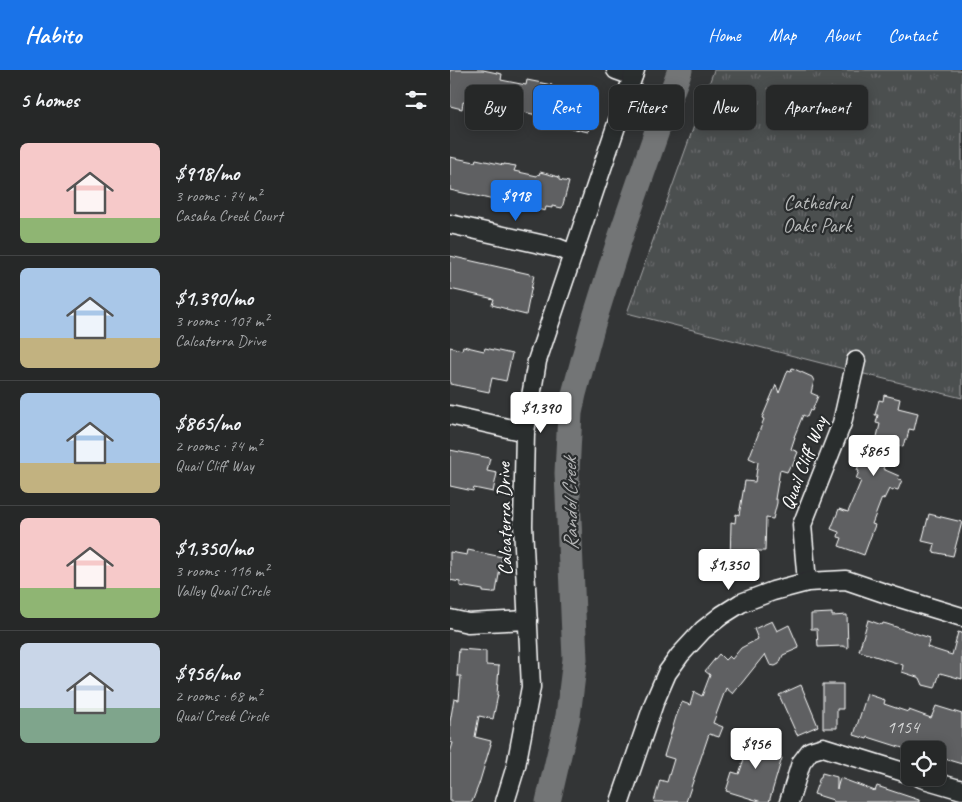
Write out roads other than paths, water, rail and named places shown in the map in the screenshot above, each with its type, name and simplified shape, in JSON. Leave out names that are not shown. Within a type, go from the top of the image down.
[{"type":"street","points":[[616,70],[634,73]]},
{"type":"street","name":"Calcaterra Drive","points":[[504,802],[516,766],[531,688],[523,526],[525,432],[537,361],[634,73]]},
{"type":"street","points":[[450,224],[558,248],[573,254]]},
{"type":"street","name":"Quail Cliff Way","points":[[807,582],[802,525],[842,423],[856,361]]},
{"type":"street","points":[[450,415],[525,432]]},
{"type":"street","points":[[620,802],[654,704],[667,673],[680,655],[703,630],[741,603],[773,591],[807,582],[846,580],[962,617]]},
{"type":"street","points":[[450,619],[468,623],[528,620]]},
{"type":"street","points":[[789,802],[801,763],[810,751],[824,747],[901,771]]},
{"type":"street","points":[[946,786],[962,790]]},
{"type":"waterway","name":"Randol Creek","points":[[548,802],[568,716],[575,659],[567,473],[570,413],[593,324],[619,241],[680,70]]},
{"type":"park label","name":"Cathedral Oaks Park","points":[[817,214]]}]
